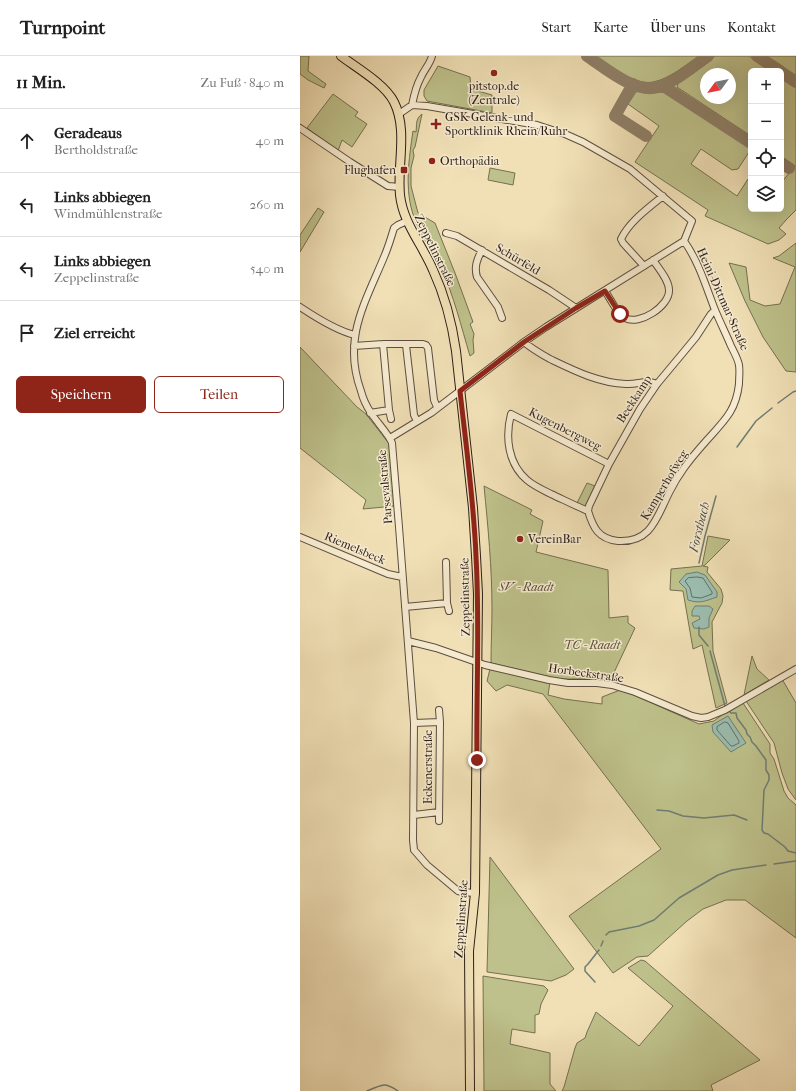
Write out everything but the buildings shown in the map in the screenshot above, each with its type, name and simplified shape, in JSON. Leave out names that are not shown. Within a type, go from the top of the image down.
[{"type":"main road","name":"Zeppelinstraße","points":[[341,56],[381,86],[394,101],[401,128],[401,202],[412,233],[433,269],[445,300],[453,332],[473,508],[478,594],[475,893],[469,951],[470,1091]]},
{"type":"street","points":[[412,105],[414,92],[420,77],[432,56]]},
{"type":"street","points":[[390,438],[431,413],[524,342],[684,241],[692,221],[630,169],[583,142],[537,124],[427,106],[412,105],[398,114]]},
{"type":"street","points":[[300,128],[388,186],[400,187]]},
{"type":"street","points":[[644,266],[621,239],[642,213],[662,196]]},
{"type":"street","name":"Parsevalstraße","points":[[407,221],[394,228],[359,316],[354,346],[356,376],[360,390],[370,413],[390,438],[392,443],[414,723],[414,850],[427,865],[458,891],[475,893]]},
{"type":"street","name":"Schürfeld","points":[[446,233],[457,236],[482,250],[576,308]]},
{"type":"street","name":"Heini-Dittmar-Straße","points":[[684,241],[705,282],[715,310],[740,366]]},
{"type":"street","points":[[482,250],[478,258],[475,272],[498,308],[502,318]]},
{"type":"street","points":[[605,291],[624,318],[638,320],[644,318],[664,304],[668,299],[670,292],[668,284],[653,260]]},
{"type":"street","points":[[300,307],[347,333],[355,334]]},
{"type":"street","name":"Beekkamp","points":[[588,511],[609,464],[640,408],[715,310]]},
{"type":"street","points":[[524,342],[529,347],[566,367],[597,380],[628,384],[650,381],[657,384]]},
{"type":"street","points":[[354,346],[383,344],[426,345],[428,348],[434,400],[437,407]]},
{"type":"street","points":[[383,344],[391,419]]},
{"type":"street","points":[[406,345],[414,415],[417,421]]},
{"type":"street","name":"Kamperhofweg","points":[[588,511],[593,527],[598,533],[606,538],[625,541],[633,540],[650,530],[682,471],[701,446],[727,418],[734,406],[738,395],[740,366]]},
{"type":"street","points":[[370,413],[389,410]]},
{"type":"street","name":"Kugenbergweg","points":[[588,511],[529,482],[520,473],[513,461],[508,444],[511,414],[609,464]]},
{"type":"street","name":"Riemelsbeck","points":[[300,537],[388,574],[402,577]]},
{"type":"street","points":[[446,562],[447,603],[449,611]]},
{"type":"street","points":[[405,607],[447,603]]},
{"type":"street","name":"Horbeckstraße","points":[[408,641],[436,648],[478,663],[556,681],[612,685],[635,692],[692,716],[701,718],[708,717],[725,710],[796,669]]},
{"type":"street","name":"Eckenerstraße","points":[[439,710],[439,821]]},
{"type":"street","name":"Eckenerstraße","points":[[414,723],[440,722]]},
{"type":"street","name":"Eckenerstraße","points":[[414,815],[439,812]]},
{"type":"green space","points":[[300,56],[309,56],[308,71],[326,84],[324,88],[300,74]]},
{"type":"green space","points":[[595,56],[699,56],[665,78],[653,82],[646,82],[638,81],[622,74]]},
{"type":"green space","points":[[715,56],[749,56],[767,68],[748,68],[748,134],[703,104],[736,104],[736,68],[700,68],[700,102],[677,87],[678,83]]},
{"type":"green space","points":[[766,56],[796,56],[796,76]]},
{"type":"green space","points":[[438,66],[470,77],[471,89],[492,95],[492,113],[427,101],[424,96],[424,90]]},
{"type":"green space","points":[[784,80],[796,87],[796,210],[779,228],[786,234],[779,240],[768,244],[705,216],[708,210],[635,162],[659,126],[628,104],[636,92],[640,90],[665,92],[748,147],[748,154],[738,169],[732,170],[701,149],[691,164],[737,196],[748,179],[748,212],[784,212],[784,179],[795,166],[784,158]]},
{"type":"green space","points":[[333,94],[358,112],[355,116],[367,124],[352,147],[342,140],[338,151],[307,128]]},
{"type":"green space","points":[[422,114],[415,147],[413,150],[414,156],[411,168],[411,186],[418,213],[435,223],[473,322],[470,324],[474,334],[474,353],[470,356],[450,289],[438,262],[420,230],[411,207],[408,185],[410,152],[413,131],[416,132],[417,120]]},
{"type":"green space","points":[[490,168],[515,173],[513,185],[488,180]]},
{"type":"green space","points":[[318,208],[324,212],[300,252],[300,235]]},
{"type":"green space","points":[[796,243],[796,372],[786,371],[763,337],[745,301],[729,263],[746,267],[750,300],[765,306],[780,304],[795,267],[773,258],[779,256]]},
{"type":"green space","points":[[300,347],[357,407],[366,414],[389,444],[395,506],[363,509],[366,500],[300,448]]},
{"type":"green space","points":[[587,483],[595,486],[585,507],[577,503]]},
{"type":"green space","points":[[484,486],[532,510],[530,514],[543,521],[536,552],[608,570],[609,618],[628,616],[628,623],[635,628],[610,681],[590,679],[559,679],[491,663],[491,578]]},
{"type":"green space","points":[[708,536],[730,540],[703,566],[708,567],[707,572],[721,589],[723,596],[722,603],[712,622],[713,651],[727,703],[716,708],[702,645],[693,649],[683,591],[670,590],[671,569],[702,566]]},
{"type":"green space","points":[[752,656],[757,669],[769,680],[744,695]]},
{"type":"green space","points":[[490,669],[550,682],[548,695],[564,699],[602,704],[602,697],[620,690],[699,724],[714,721],[727,711],[743,703],[770,744],[770,753],[774,759],[784,791],[788,798],[796,805],[796,938],[745,900],[726,900],[703,909],[687,921],[648,956],[637,957],[613,973],[569,916],[661,849],[543,694],[507,685],[496,691],[487,681]]},
{"type":"green space","points":[[782,679],[796,703],[796,800],[788,789],[774,743],[746,701]]},
{"type":"green space","points":[[490,857],[574,969],[566,975],[551,981],[487,972]]},
{"type":"green space","points":[[641,960],[645,961],[760,1060],[711,1085],[713,1091],[562,1091],[577,1043],[585,1038],[596,1012],[639,1046],[673,1006],[628,968]]},
{"type":"green space","points":[[483,976],[544,986],[548,990],[541,1004],[539,1014],[535,1015],[535,1033],[512,1029],[510,1044],[550,1053],[550,1084],[556,1091],[484,1091]]},
{"type":"water","points":[[697,572],[705,575],[717,592],[717,597],[699,602],[688,600],[686,589],[679,582],[686,574]]},
{"type":"water","points":[[695,606],[709,606],[713,609],[709,618],[709,627],[704,629],[694,628],[692,623],[700,619],[699,616],[692,616],[692,611]]},
{"type":"water","points":[[728,716],[746,743],[731,752],[713,732],[712,725]]},
{"type":"waterway","name":"Forstbach","points":[[778,403],[796,391]]},
{"type":"waterway","name":"Forstbach","points":[[737,447],[756,421],[772,408]]},
{"type":"waterway","name":"Forstbach","points":[[699,563],[716,496]]},
{"type":"waterway","name":"Forstbach","points":[[699,627],[699,635],[708,646]]},
{"type":"waterway","name":"Forstbach","points":[[710,651],[725,706]]},
{"type":"waterway","name":"Forstbach","points":[[729,711],[731,713],[736,713],[737,718],[746,730],[752,742],[766,760],[766,770],[769,775],[769,780],[764,790],[762,830],[764,833],[768,834],[785,847],[788,851],[796,853]]},
{"type":"waterway","points":[[657,810],[669,811],[683,816],[704,818],[734,815],[747,820]]},
{"type":"waterway","points":[[774,864],[796,861]]},
{"type":"waterway","points":[[606,935],[609,932],[639,926],[654,920],[679,898],[718,875],[732,870],[766,865]]},
{"type":"waterway","points":[[601,946],[603,941]]},
{"type":"waterway","points":[[595,982],[585,971],[585,967],[599,950]]},
{"type":"waterway","points":[[367,1091],[383,1085],[389,1086],[398,1091]]},
{"type":"taxiway","points":[[587,56],[621,79],[640,87],[649,88],[658,87],[672,81],[708,56]]},
{"type":"taxiway","points":[[757,56],[775,68]]},
{"type":"taxiway","points":[[784,74],[796,82]]},
{"type":"taxiway","points":[[633,84],[615,116],[646,136]]},
{"type":"taxiway","points":[[659,87],[665,87],[748,141]]},
{"type":"taxiway","points":[[784,165],[789,168]]},
{"type":"place","name":"pitstop.de (Zentrale)","points":[[494,73]]},
{"type":"place","name":"GSK Gelenk- und Sportklinik Rhein/Ruhr","points":[[436,124]]},
{"type":"place","name":"Orthopädia","points":[[432,161]]},
{"type":"place","name":"Flughafen","points":[[404,170]]},
{"type":"place","name":"VereinBar","points":[[520,539]]},
{"type":"route","points":[[477,760],[478,594],[473,508],[460,391],[524,342],[605,291],[620,314]]},
{"type":"park label","name":"SV - Raadt","points":[[526,587]]},
{"type":"park label","name":"TC - Raadt","points":[[592,645]]}]
